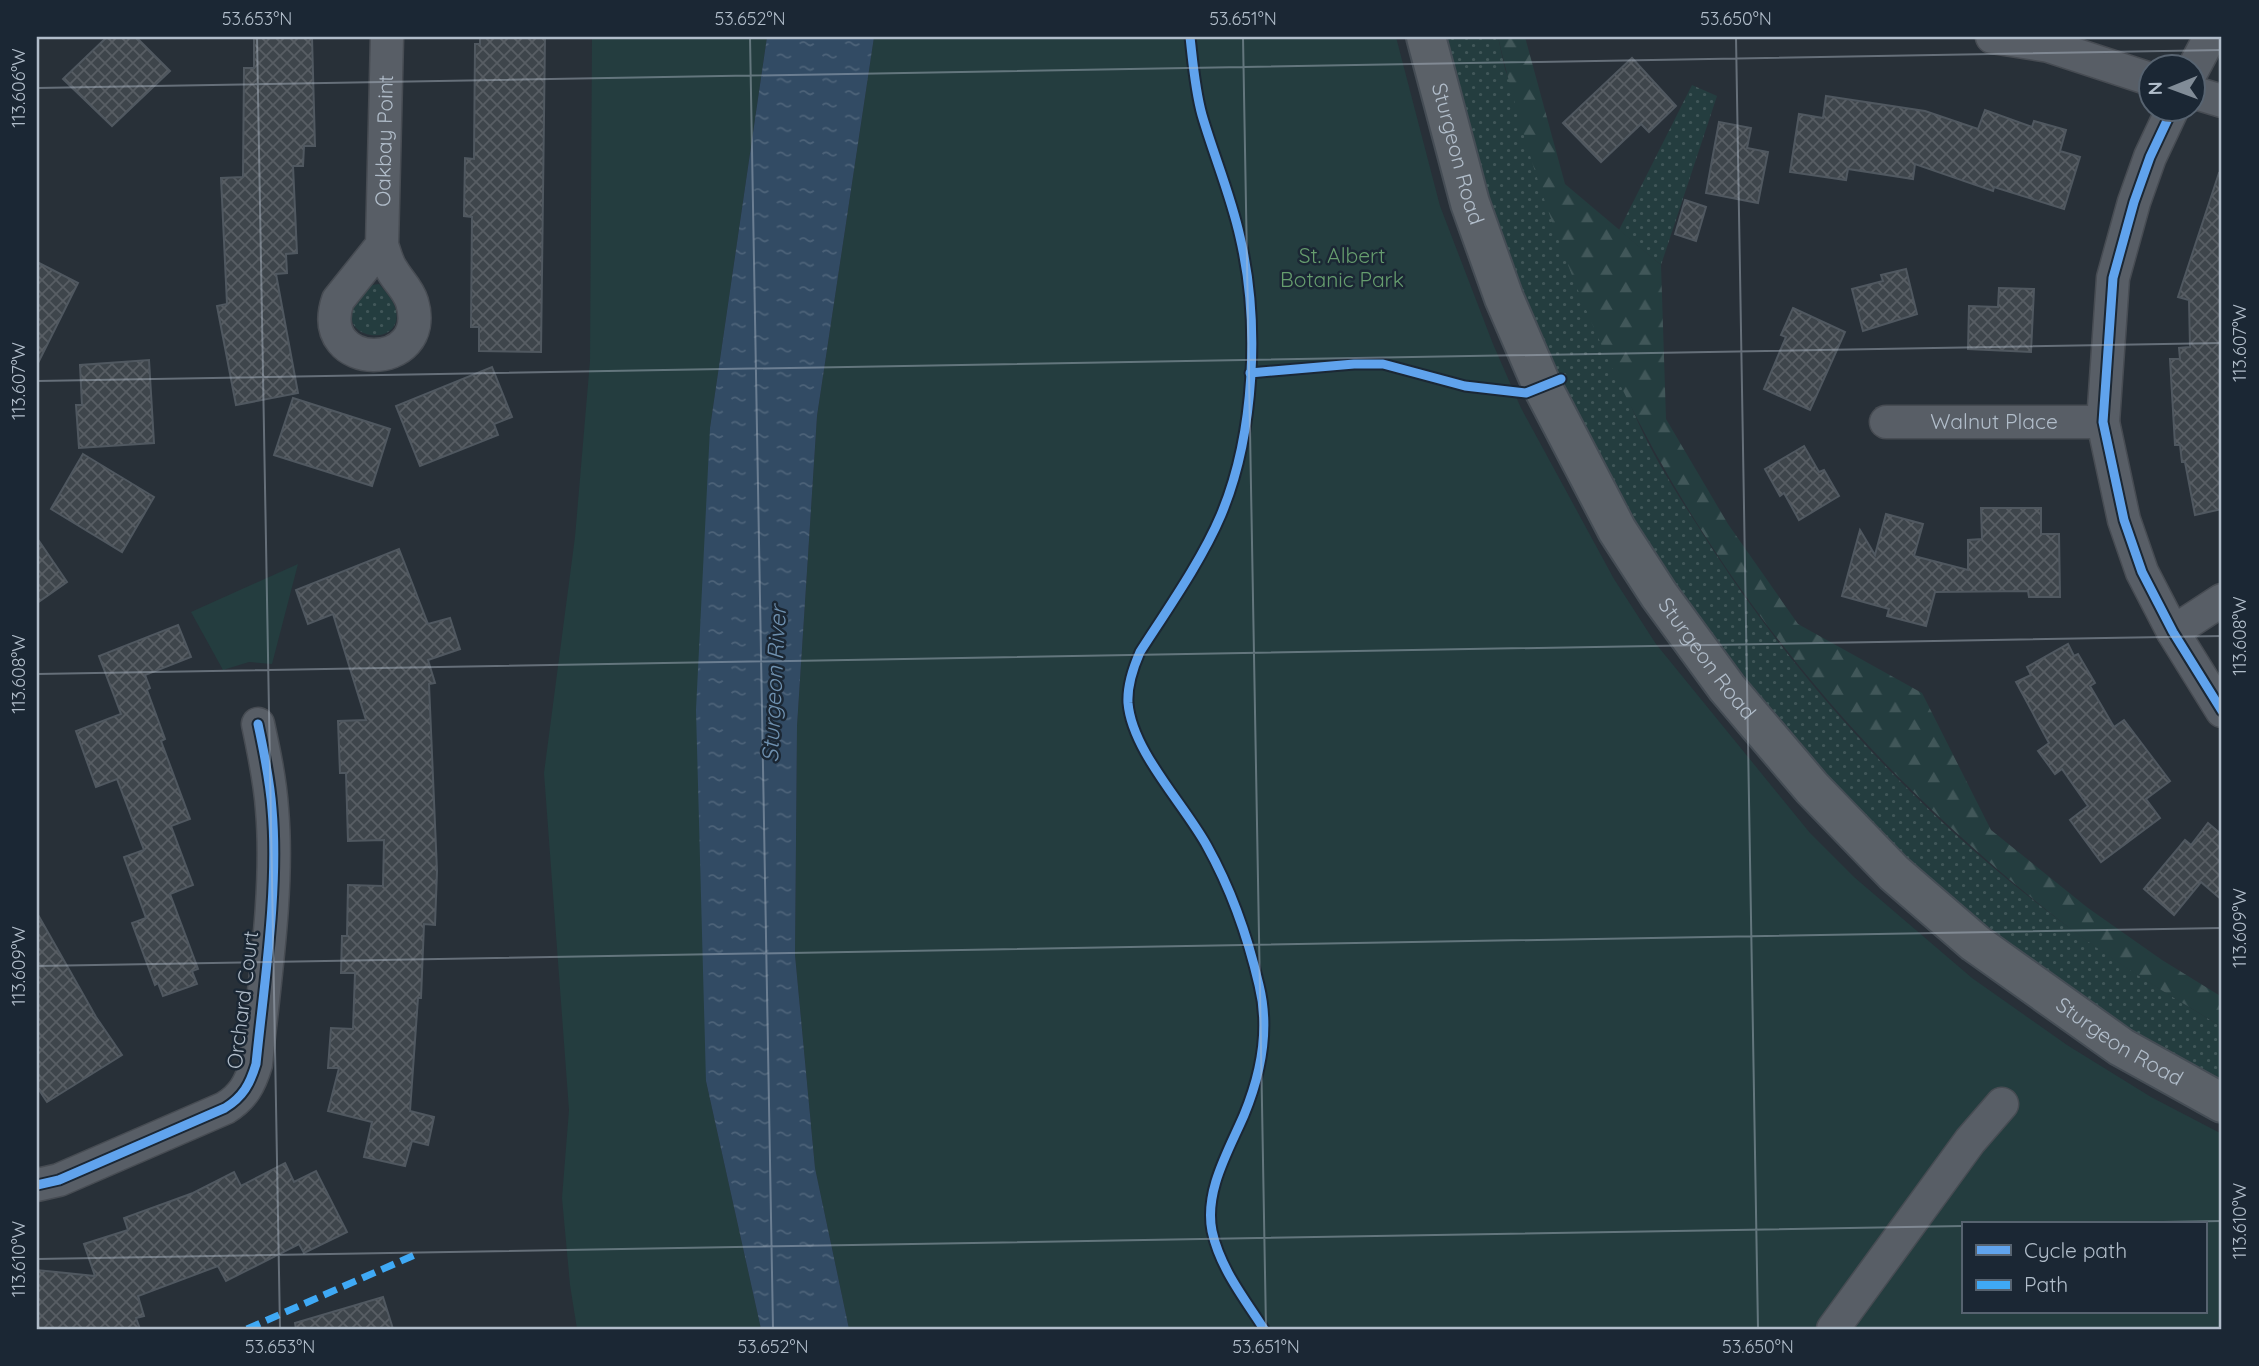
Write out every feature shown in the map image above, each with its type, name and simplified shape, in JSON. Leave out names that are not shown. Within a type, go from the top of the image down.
[{"type":"main road","name":"Sturgeon Road","points":[[1426,37],[1470,203],[1504,298],[1542,386],[1617,530],[1659,595],[1727,688],[1821,798],[1894,873],[1975,943],[2121,1047],[2222,1103]]},
{"type":"street","name":"Oakbay Point","points":[[382,245],[387,37]]},
{"type":"street","points":[[1992,37],[2049,46],[2136,74]]},
{"type":"street","points":[[2167,122],[2134,202],[2113,278],[2103,422],[2124,520],[2142,572],[2173,632],[2220,703]]},
{"type":"street","name":"Walnut Place","points":[[1885,422],[2103,422]]},
{"type":"street","points":[[2173,632],[2222,600]]},
{"type":"street","name":"Orchard Court","points":[[37,1185],[59,1180],[225,1108],[243,1094],[251,1080],[256,1064],[271,914],[273,835],[267,768],[258,724]]},
{"type":"street","points":[[1833,1329],[1969,1141],[2002,1104]]},
{"type":"green space","points":[[592,37],[767,37],[710,428],[706,1081],[761,1329],[577,1329],[570,1285],[562,1198],[569,1110],[544,773],[575,537],[590,361]]},
{"type":"green space","name":"St. Albert Botanic Park","points":[[874,37],[1396,37],[1440,206],[1493,344],[1521,408],[1614,579],[1656,644],[1810,833],[1854,877],[1972,978],[2067,1045],[2151,1097],[2222,1134],[2222,1329],[849,1329],[815,1168],[795,955],[797,726],[817,416]]},
{"type":"green space","points":[[1446,37],[1498,37],[1505,69],[1638,422],[1673,487],[1750,603],[1830,705],[1874,754],[1967,844],[2086,940],[2222,1027],[2222,1085],[2184,1064],[2060,984],[1989,931],[1875,829],[1785,729],[1702,621],[1651,549],[1574,408],[1523,291],[1488,192]]},
{"type":"green space","points":[[1498,37],[1525,37],[1565,184],[1661,265],[1666,419],[1728,524],[1798,624],[1922,693],[1991,830],[2088,908],[2162,960],[2222,997],[2222,1027],[2101,951],[2063,923],[1957,833],[1862,738],[1776,637],[1701,530],[1636,417],[1581,297],[1535,171]]},
{"type":"green space","points":[[1692,85],[1717,96],[1661,265],[1619,230]]},
{"type":"green space","points":[[379,284],[394,304],[396,320],[392,329],[383,334],[363,333],[355,327],[351,317],[354,305],[372,285]]},
{"type":"green space","points":[[298,564],[272,664],[249,662],[223,670],[191,612]]},
{"type":"water","name":"Sturgeon River","points":[[767,37],[874,37],[817,416],[797,726],[795,955],[815,1168],[849,1329],[761,1329],[706,1081],[696,710],[710,428]]},
{"type":"building","points":[[107,37],[136,37],[170,71],[112,126],[63,79]]},
{"type":"building","points":[[254,37],[312,37],[315,146],[304,146],[303,166],[293,166],[297,253],[286,254],[287,273],[276,274],[298,393],[236,405],[217,306],[227,304],[221,178],[243,177],[244,68],[254,68]]},
{"type":"building","points":[[480,37],[545,37],[541,352],[479,351],[479,327],[471,327],[472,217],[464,216],[465,158],[474,159],[475,44],[480,44]]},
{"type":"building","points":[[1632,58],[1676,106],[1649,132],[1641,124],[1601,162],[1563,123]]},
{"type":"building","points":[[1826,96],[1925,111],[1978,129],[1985,110],[2032,127],[2034,121],[2066,130],[2060,151],[2080,157],[2064,209],[1994,187],[1993,191],[1915,164],[1913,179],[1848,169],[1846,180],[1790,172],[1799,114],[1823,118]]},
{"type":"building","points":[[1719,122],[1751,128],[1747,148],[1768,152],[1758,203],[1706,193]]},
{"type":"building","points":[[2219,173],[2222,174],[2222,509],[2195,515],[2185,462],[2182,462],[2180,445],[2175,445],[2170,359],[2180,359],[2179,348],[2190,347],[2189,300],[2178,297]]},
{"type":"building","points":[[1685,200],[1706,207],[1696,241],[1675,234]]},
{"type":"building","points":[[37,262],[78,283],[37,365]]},
{"type":"building","points":[[1906,269],[1917,314],[1863,331],[1852,289],[1883,281],[1881,275]]},
{"type":"building","points":[[1999,288],[2034,289],[2031,352],[1968,349],[1969,306],[1998,307]]},
{"type":"building","points":[[1793,308],[1845,332],[1810,410],[1764,389],[1786,337],[1781,335]]},
{"type":"building","points":[[149,360],[154,443],[79,448],[76,405],[82,405],[80,365]]},
{"type":"building","points":[[492,367],[512,417],[494,424],[498,435],[420,466],[396,406]]},
{"type":"building","points":[[293,398],[390,429],[372,486],[274,455]]},
{"type":"building","points":[[1804,446],[1819,472],[1824,470],[1839,496],[1799,520],[1784,493],[1780,496],[1765,469]]},
{"type":"building","points":[[83,454],[154,497],[122,552],[51,509]]},
{"type":"building","points":[[1981,508],[2041,508],[2041,534],[2059,534],[2060,597],[2029,597],[2028,591],[1935,592],[1926,626],[1887,616],[1889,609],[1842,596],[1860,530],[1875,555],[1886,514],[1923,524],[1914,556],[1968,570],[1968,540],[1982,539]]},
{"type":"building","points":[[37,538],[67,582],[37,603]]},
{"type":"building","points":[[399,549],[428,624],[450,618],[460,649],[428,660],[435,683],[429,684],[437,871],[435,925],[424,924],[421,998],[418,998],[410,1111],[434,1117],[428,1145],[412,1141],[405,1166],[364,1157],[372,1122],[328,1111],[339,1068],[328,1068],[331,1028],[353,1029],[355,973],[341,973],[342,936],[347,936],[348,885],[383,886],[384,840],[348,841],[346,773],[340,773],[338,721],[366,720],[333,614],[308,624],[296,590]]},
{"type":"building","points":[[178,625],[191,657],[145,675],[150,688],[147,690],[165,739],[161,741],[190,819],[171,826],[193,885],[170,894],[198,969],[192,971],[197,984],[163,996],[158,983],[155,985],[132,923],[146,918],[124,857],[144,850],[117,779],[96,787],[76,731],[121,714],[99,656]]},
{"type":"building","points":[[2068,644],[2074,656],[2078,654],[2095,683],[2090,686],[2114,727],[2124,720],[2170,781],[2146,799],[2160,818],[2101,862],[2070,820],[2088,806],[2062,769],[2055,774],[2038,751],[2049,743],[2016,682],[2031,675],[2027,667]]},
{"type":"building","points":[[2208,823],[2222,835],[2222,900],[2201,882],[2174,915],[2144,889],[2185,840],[2191,845]]},
{"type":"building","points":[[37,913],[96,1017],[122,1055],[47,1102],[37,1087]]},
{"type":"building","points":[[285,1163],[294,1182],[316,1171],[347,1232],[304,1253],[299,1244],[226,1281],[218,1266],[138,1296],[144,1316],[136,1318],[140,1329],[37,1329],[37,1270],[95,1276],[84,1244],[128,1230],[124,1218],[193,1193],[234,1172],[241,1186]]},
{"type":"building","points":[[383,1297],[393,1329],[296,1329],[295,1323]]},
{"type":"marked path","points":[[247,1329],[419,1253]]},
{"type":"cycle path","points":[[1190,37],[1200,106],[1232,206],[1246,270],[1252,341],[1251,378],[1241,449],[1221,515],[1194,567],[1140,652],[1131,677],[1128,703],[1139,740],[1160,777],[1207,846],[1224,879],[1250,950],[1259,985],[1264,1018],[1259,1067],[1244,1115],[1219,1171],[1210,1216],[1221,1258],[1264,1329]]},
{"type":"cycle path","points":[[2166,122],[2134,202],[2113,278],[2103,422],[2124,520],[2142,572],[2173,632],[2222,711]]},
{"type":"cycle path","points":[[1250,373],[1383,364],[1465,386],[1526,393],[1561,379]]},
{"type":"cycle path","points":[[37,1185],[59,1180],[225,1108],[241,1095],[248,1084],[256,1064],[270,937],[274,871],[271,798],[258,724]]}]
